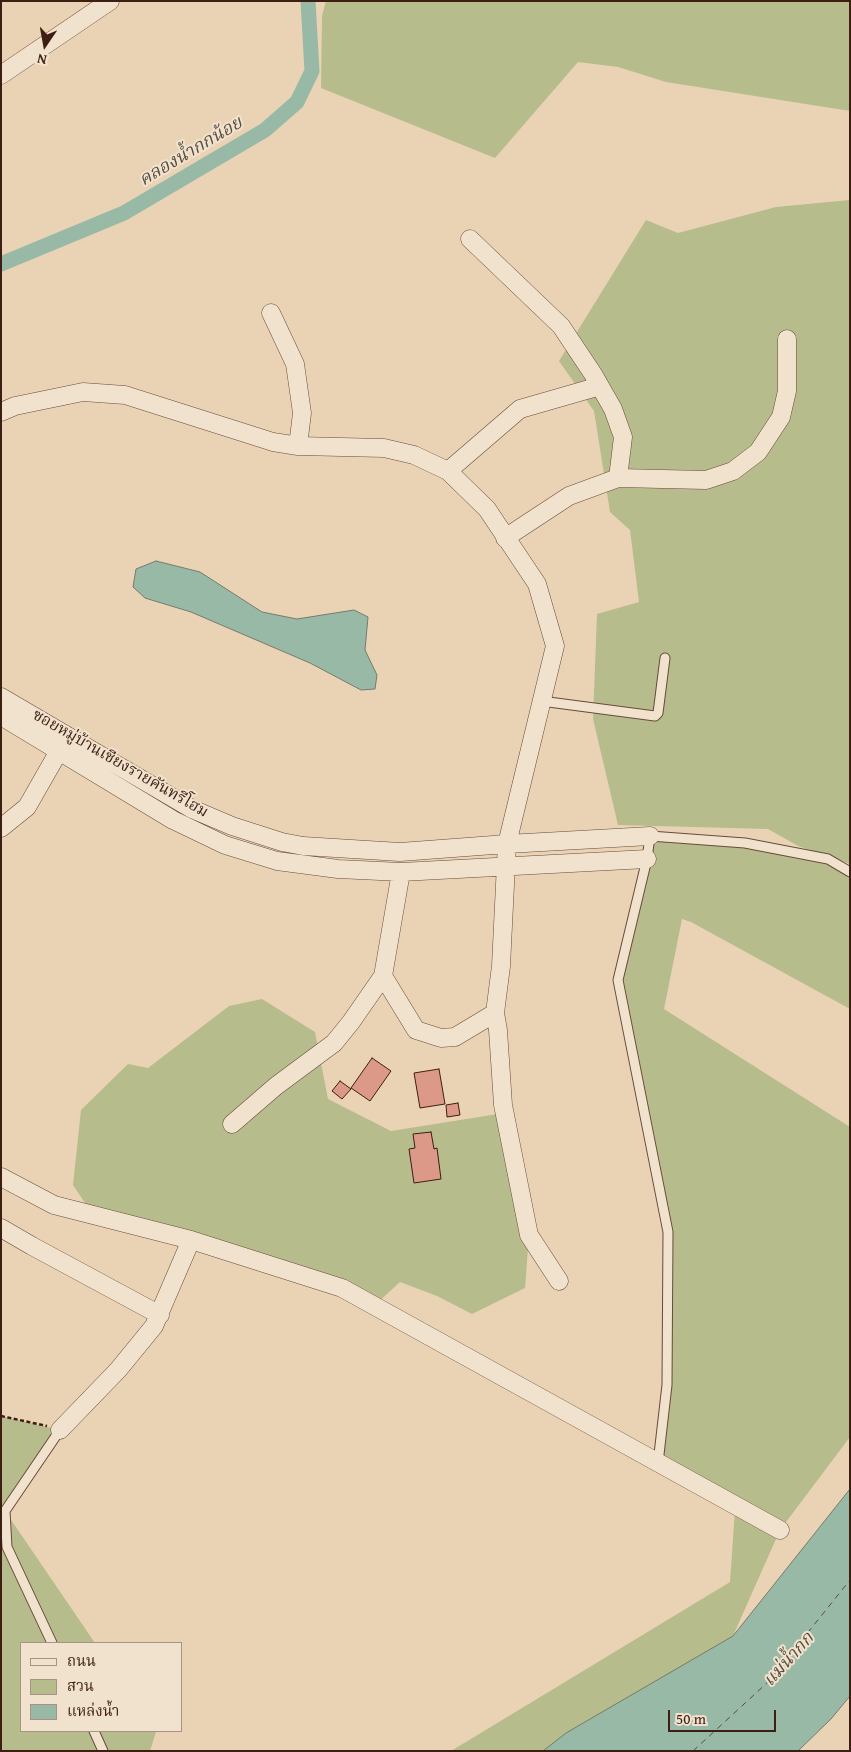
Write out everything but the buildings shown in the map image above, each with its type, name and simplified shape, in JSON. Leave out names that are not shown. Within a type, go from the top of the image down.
[{"type":"street","points":[[1,75],[110,1]]},
{"type":"street","points":[[470,239],[561,326],[600,386],[613,409],[623,437],[618,478]]},
{"type":"street","points":[[271,313],[295,364],[302,412],[298,446]]},
{"type":"street","points":[[505,538],[569,496],[618,478],[706,480],[733,470],[758,452],[781,417],[787,391],[787,339]]},
{"type":"street","points":[[448,471],[520,409],[600,386]]},
{"type":"street","points":[[1,412],[15,406],[83,392],[125,395],[228,426],[273,442],[298,446],[384,448],[414,455],[448,471],[487,509],[537,584],[555,646],[507,844],[501,966],[495,1013],[498,1030],[503,1105],[529,1235],[559,1281]]},
{"type":"street","name":"ซอยหมู่บ้านเชียงรายคันทรีโฮม","points":[[1,697],[192,809],[232,826],[282,842],[304,846],[400,852],[650,836]]},
{"type":"street","points":[[1,716],[173,820],[225,845],[277,861],[338,869],[401,872],[506,865],[647,860]]},
{"type":"street","points":[[1,828],[27,807],[59,751]]},
{"type":"street","points":[[232,1124],[276,1086],[334,1043],[352,1022],[384,976],[401,872]]},
{"type":"street","points":[[384,976],[416,1030],[428,1035],[441,1038],[455,1037],[495,1013]]},
{"type":"street","points":[[1,1176],[54,1205],[191,1240],[342,1288],[780,1530]]},
{"type":"street","points":[[1,1228],[160,1315]]},
{"type":"street","points":[[60,1430],[118,1370],[154,1326],[191,1240]]},
{"type":"lane","points":[[541,701],[655,716],[658,713],[665,658]]},
{"type":"lane","points":[[173,820],[183,802]]},
{"type":"lane","points":[[658,1463],[667,1385],[668,1232],[618,980],[647,860],[650,836],[745,843],[828,859],[849,870]]},
{"type":"lane","points":[[277,861],[282,842]]},
{"type":"lane","points":[[400,852],[401,872]]},
{"type":"lane","points":[[52,1642],[7,1547],[5,1511],[60,1430]]},
{"type":"lane","points":[[94,1732],[103,1751]]},
{"type":"path","points":[[1,1416],[60,1430]]},
{"type":"green space","points":[[326,1],[850,1],[850,111],[666,82],[618,67],[578,62],[495,158],[321,88],[322,16]]},
{"type":"green space","points":[[850,200],[850,864],[798,846],[768,829],[618,825],[593,719],[597,614],[639,602],[630,530],[610,512],[594,411],[559,361],[646,220],[678,233],[776,207]]},
{"type":"green space","points":[[650,836],[745,843],[828,859],[850,872],[850,1009],[691,922],[682,919],[664,1009],[850,1127],[850,1437],[780,1530],[733,1636],[562,1751],[451,1751],[730,1582],[735,1510],[658,1463],[667,1385],[668,1232],[618,980]]},
{"type":"green space","points":[[262,999],[315,1032],[328,1099],[391,1131],[504,1113],[529,1235],[525,1288],[472,1314],[437,1296],[400,1282],[374,1306],[93,1215],[73,1185],[81,1110],[128,1064],[148,1068],[229,1006]]},
{"type":"green space","points":[[1,1416],[60,1430],[5,1511],[94,1642],[20,1642],[20,1732],[89,1732],[98,1751],[1,1751]]},
{"type":"green space","points":[[94,1732],[156,1732],[150,1751],[103,1751]]},
{"type":"water","points":[[156,561],[200,572],[262,612],[297,619],[354,610],[368,617],[365,650],[377,675],[375,689],[361,690],[310,663],[191,612],[145,598],[133,587],[136,569]]},
{"type":"water","name":"แม่น้ำกก","points":[[850,1489],[850,1696],[831,1719],[798,1751],[543,1751],[566,1733],[733,1636]]},
{"type":"waterway","name":"คลองน้ำกกน้อย","points":[[1,264],[124,213],[265,130],[297,102],[312,71],[308,1]]},
{"type":"ferry route","points":[[693,1751],[768,1682],[850,1580]]}]
